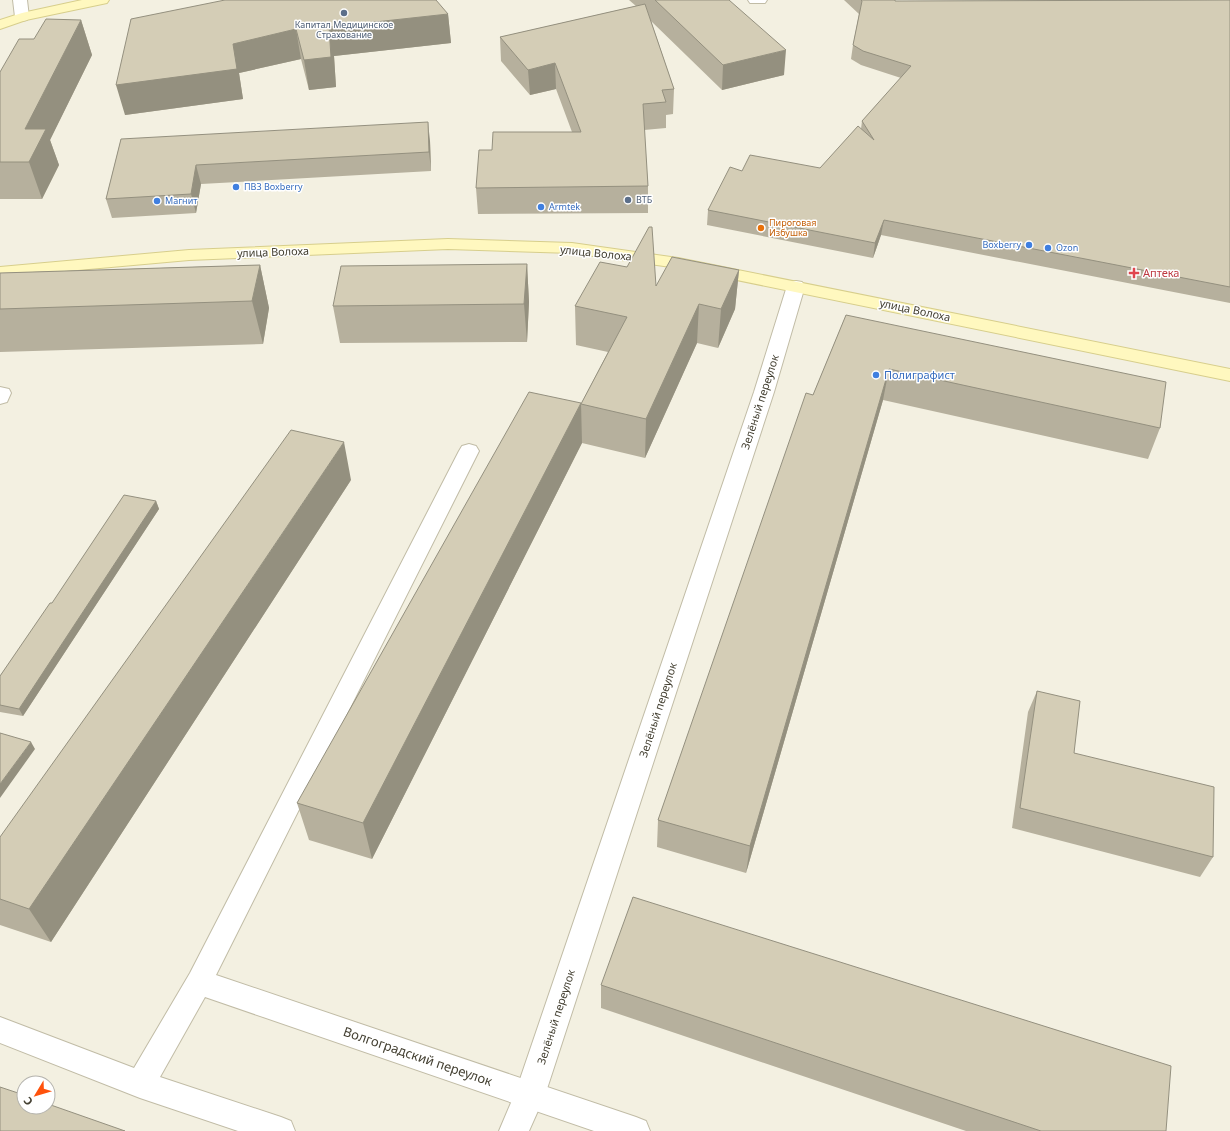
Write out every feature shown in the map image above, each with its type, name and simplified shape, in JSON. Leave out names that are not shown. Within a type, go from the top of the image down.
[{"type":"street","points":[[20,0],[22,17]]},
{"type":"street","points":[[0,25],[22,17],[102,0]]},
{"type":"street","name":"улица Волоха","points":[[0,272],[190,255],[448,244],[572,248],[678,262],[1230,376]]},
{"type":"street","name":"Зелёный переулок","points":[[514,1131],[530,1095],[764,392],[796,286]]},
{"type":"lane","points":[[140,1084],[200,982],[469,451]]},
{"type":"lane","name":"Волгоградский переулок","points":[[200,982],[636,1131]]},
{"type":"lane","points":[[0,1030],[140,1084],[281,1131]]},
{"type":"building","points":[[225,0],[436,0],[448,14],[329,27],[331,57],[304,60],[296,29],[233,44],[237,69],[116,85],[131,19]]},
{"type":"building","points":[[655,0],[729,0],[786,50],[723,65]]},
{"type":"building","points":[[861,0],[1230,0],[1230,287],[884,220],[875,243],[708,210],[730,167],[742,171],[750,155],[820,168],[858,126],[874,140],[862,121],[911,66],[863,51],[853,45]]},
{"type":"building","points":[[645,4],[674,89],[662,90],[666,102],[643,104],[648,186],[476,188],[479,150],[492,150],[493,132],[581,132],[555,63],[528,70],[500,37]]},
{"type":"building","points":[[46,19],[81,20],[25,129],[46,129],[29,162],[0,162],[0,72],[19,39],[34,39]]},
{"type":"building","points":[[428,122],[429,152],[196,165],[191,194],[106,199],[121,139]]},
{"type":"building","points":[[649,227],[652,227],[656,286],[672,257],[739,270],[721,309],[699,304],[646,419],[581,404],[627,317],[575,306],[600,262],[627,267]]},
{"type":"building","points":[[527,264],[524,304],[333,306],[341,266]]},
{"type":"building","points":[[260,265],[252,301],[0,309],[0,273]]},
{"type":"building","points":[[846,315],[1166,382],[1160,428],[889,369],[750,846],[658,820],[806,393],[813,395]]},
{"type":"building","points":[[529,392],[581,403],[363,823],[297,803]]},
{"type":"building","points":[[291,430],[344,442],[29,909],[0,899],[0,837]]},
{"type":"building","points":[[124,495],[156,501],[19,709],[0,705],[0,676],[50,603],[52,603]]},
{"type":"building","points":[[1037,691],[1080,701],[1074,753],[1214,787],[1213,857],[1020,808]]},
{"type":"building","points":[[0,733],[31,742],[0,784]]},
{"type":"building","points":[[633,897],[1171,1066],[1166,1131],[1041,1131],[601,985]]},
{"type":"building","points":[[0,1087],[16,1092],[16,1115],[56,1115],[56,1107],[125,1131],[0,1131]]},
{"type":"place","name":"Капитал Медицинское Страхование","points":[[344,13]]},
{"type":"place","name":"ПВЗ Boxberry","points":[[236,187]]},
{"type":"place","name":"ВТБ","points":[[628,200]]},
{"type":"place","name":"Магнит","points":[[157,201]]},
{"type":"place","name":"Armtek","points":[[541,207]]},
{"type":"place","name":"Пироговая Избушка","points":[[761,228]]},
{"type":"place","name":"Boxberry","points":[[1029,245]]},
{"type":"place","name":"Ozon","points":[[1048,248]]},
{"type":"place","name":"Аптека","points":[[1134,273]]},
{"type":"place","name":"Полиграфист","points":[[876,375]]}]
